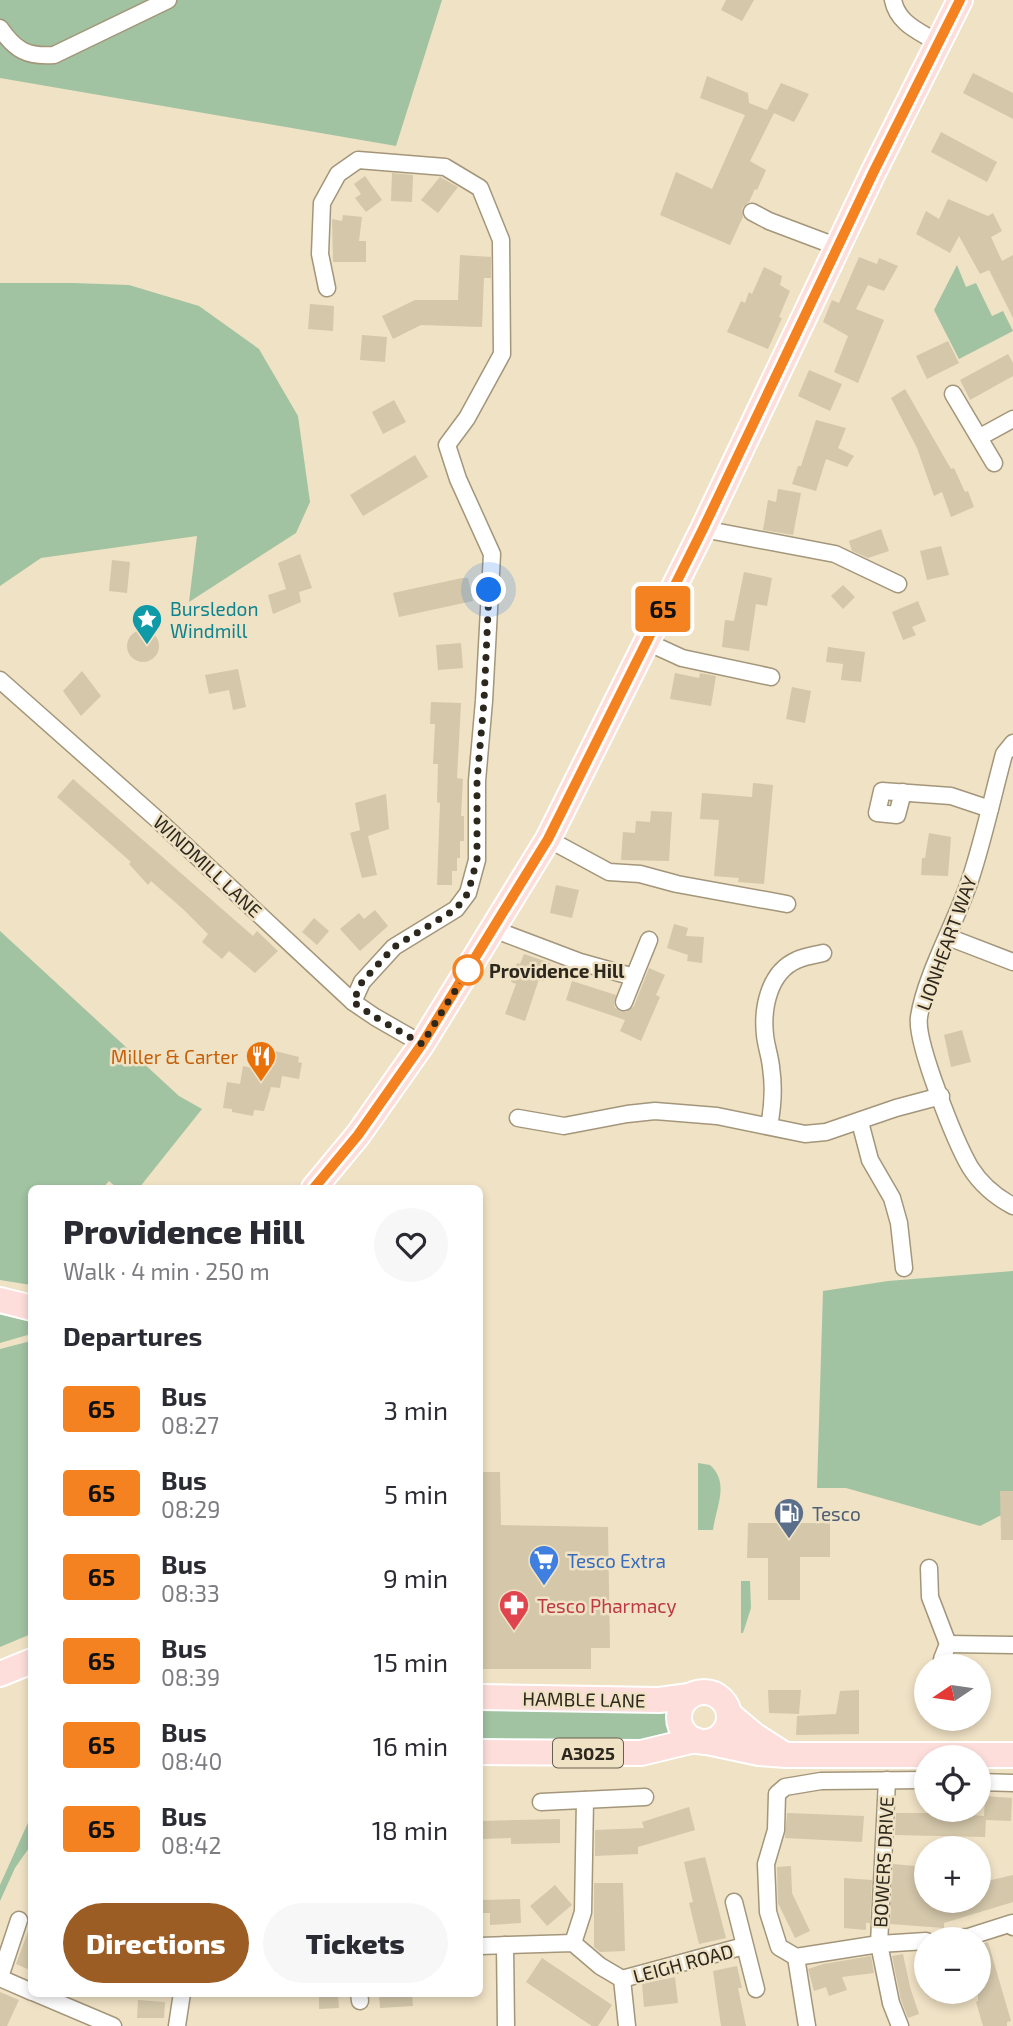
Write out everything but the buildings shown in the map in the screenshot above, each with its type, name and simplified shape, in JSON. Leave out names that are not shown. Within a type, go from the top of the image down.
[{"type":"main road","points":[[318,1185],[358,1135],[422,1044],[548,839],[703,529],[960,0]]},
{"type":"main road","points":[[0,1300],[28,1307]]},
{"type":"main road","points":[[729,1714],[726,1729],[721,1735],[701,1741],[683,1730],[679,1716],[683,1702],[689,1696],[702,1692],[715,1694],[724,1702],[729,1714],[754,1735],[786,1755]]},
{"type":"main road","name":"HAMBLE LANE","points":[[483,1697],[659,1700],[689,1696]]},
{"type":"main road","name":"A3025","points":[[483,1752],[641,1753],[701,1741],[759,1753],[786,1755],[1013,1755]]},
{"type":"street","points":[[0,28],[10,43],[25,52],[39,56],[54,55],[168,0]]},
{"type":"street","points":[[893,0],[895,12],[904,22],[939,43]]},
{"type":"street","points":[[327,288],[320,254],[322,203],[338,174],[358,160],[445,167],[481,188],[501,240],[502,354],[467,418],[447,445],[458,479],[492,554],[477,781],[477,860],[468,893],[456,909],[394,947],[362,982],[353,1002]]},
{"type":"street","points":[[752,212],[838,247]]},
{"type":"street","points":[[953,394],[993,463]]},
{"type":"street","points":[[980,438],[1013,419]]},
{"type":"street","points":[[703,529],[835,554],[898,584]]},
{"type":"street","points":[[647,642],[682,658],[771,677]]},
{"type":"street","name":"WINDMILL LANE","points":[[0,680],[159,821],[353,1002],[422,1044]]},
{"type":"street","name":"LIONHEART WAY","points":[[1013,743],[1004,754],[971,878],[932,974],[919,1019],[924,1049],[962,1151],[988,1188],[1013,1206]]},
{"type":"street","points":[[903,792],[951,796],[990,809]]},
{"type":"street","points":[[548,839],[609,872],[640,874],[677,884],[787,904]]},
{"type":"street","points":[[493,929],[580,961],[634,976]]},
{"type":"street","points":[[948,937],[1013,962]]},
{"type":"street","points":[[624,1002],[649,940]]},
{"type":"street","points":[[769,1126],[773,1089],[765,1037],[767,996],[777,977],[795,955],[823,953]]},
{"type":"street","points":[[518,1118],[564,1126],[655,1111],[717,1116],[805,1134],[827,1132],[896,1108],[941,1096]]},
{"type":"street","points":[[860,1122],[870,1160],[892,1198],[899,1223],[904,1268]]},
{"type":"street","points":[[929,1568],[930,1597],[945,1651],[1013,1645]]},
{"type":"street","name":"BOWERS DRIVE","points":[[887,1780],[879,1944],[891,2003],[900,2026]]},
{"type":"street","name":"BOWERS DRIVE","points":[[914,1780],[821,1781],[785,1787],[777,1794],[776,1830],[766,1864],[768,1912],[779,1947],[796,1957],[879,1944],[914,1942]]},
{"type":"street","points":[[991,1782],[1013,1783]]},
{"type":"street","points":[[541,1802],[645,1797]]},
{"type":"street","points":[[573,1943],[583,1912],[585,1800]]},
{"type":"street","name":"LEIGH ROAD","points":[[734,1902],[757,1989]]},
{"type":"street","points":[[19,1920],[0,1978],[28,1990]]},
{"type":"street","points":[[991,1930],[1012,1923],[1013,1927]]},
{"type":"street","points":[[483,1945],[573,1943],[600,1966],[622,1979],[627,2026]]},
{"type":"street","points":[[505,1945],[506,2026]]},
{"type":"street","name":"LEIGH ROAD","points":[[622,1979],[744,1946]]},
{"type":"street","points":[[796,1957],[807,2026]]},
{"type":"street","points":[[45,1997],[113,2026]]},
{"type":"street","points":[[177,2026],[181,1997]]},
{"type":"green space","points":[[0,0],[442,0],[396,146],[0,78]]},
{"type":"green space","points":[[957,265],[966,287],[976,283],[992,316],[1003,311],[1013,331],[959,359],[934,310]]},
{"type":"green space","points":[[0,283],[129,285],[199,306],[259,349],[298,416],[310,502],[296,533],[189,602],[197,536],[41,558],[0,586]]},
{"type":"green space","points":[[0,931],[179,1096],[202,1109],[141,1185],[114,1185],[109,1181],[106,1185],[28,1185],[28,1285],[0,1280]]},
{"type":"green space","points":[[1013,1271],[1013,1509],[980,1526],[846,1488],[817,1488],[823,1291],[888,1281]]},
{"type":"green space","points":[[0,1314],[28,1321],[28,1335],[0,1343]]},
{"type":"green space","points":[[28,1342],[28,1635],[0,1647],[0,1349]]},
{"type":"green space","points":[[698,1463],[710,1465],[716,1472],[721,1487],[713,1530],[698,1530]]},
{"type":"green space","points":[[741,1581],[750,1581],[751,1608],[743,1633],[741,1633]]},
{"type":"green space","points":[[483,1704],[672,1705],[673,1724],[679,1736],[649,1744],[483,1743]]},
{"type":"green space","points":[[28,1823],[28,1849],[15,1868],[0,1901],[0,1885]]},
{"type":"bus line","name":"65","points":[[317,1185],[358,1135],[422,1044],[548,839],[703,529],[873,173],[960,0]]},
{"type":"place","name":"Bursledon Windmill","points":[[147,646]]},
{"type":"place","name":"Providence Hill","points":[[468,970]]},
{"type":"place","name":"Miller & Carter","points":[[261,1083]]},
{"type":"place","name":"Tesco","points":[[789,1540]]},
{"type":"place","name":"Tesco Extra","points":[[544,1587]]},
{"type":"place","name":"Tesco Pharmacy","points":[[514,1632]]},
{"type":"route","points":[[468,970],[422,1044],[353,1002],[362,982],[394,947],[456,909],[468,893],[477,860],[477,781],[489,590]]}]
